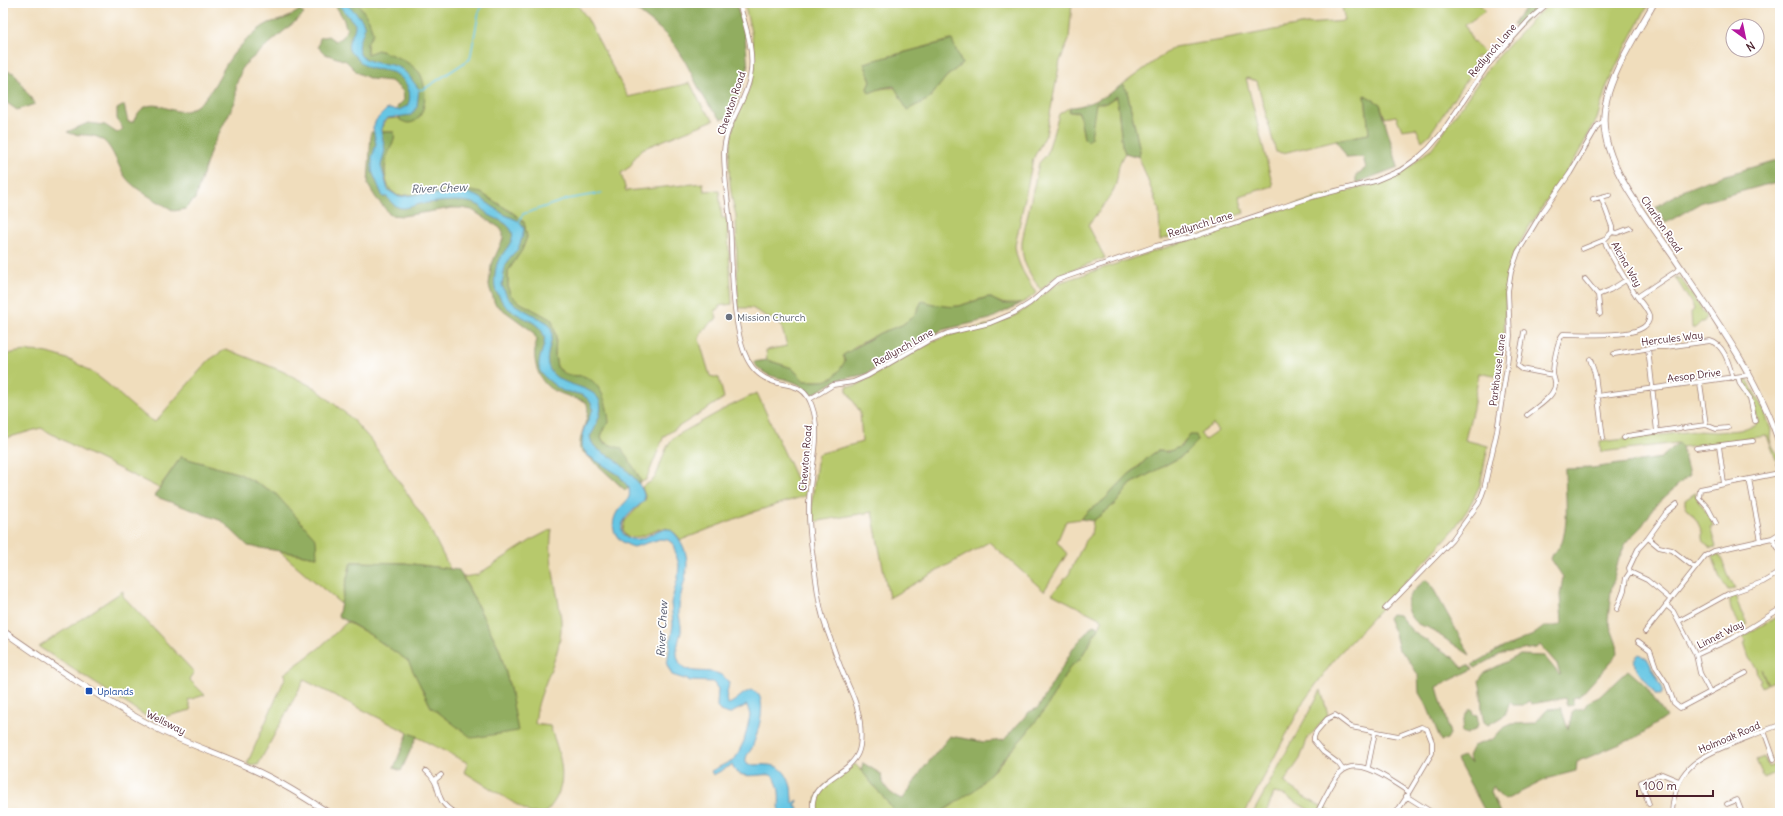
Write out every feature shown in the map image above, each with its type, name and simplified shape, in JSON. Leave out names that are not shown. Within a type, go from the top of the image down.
[{"type":"street","name":"Chewton Road","points":[[739,3],[750,45],[750,78],[729,126],[724,152],[730,226],[732,285],[736,318],[745,353],[754,368],[765,378],[793,386],[810,399],[815,418],[816,436],[808,503],[811,544],[819,598],[826,628],[859,715],[861,739],[858,754],[852,763],[825,783],[816,793],[812,804],[814,813]]},
{"type":"street","name":"Redlynch Lane","points":[[810,399],[833,385],[853,382],[867,376],[926,342],[948,333],[990,323],[1014,313],[1030,303],[1057,280],[1156,246],[1190,238],[1312,197],[1375,181],[1401,170],[1429,148],[1441,134],[1486,66],[1529,20],[1548,3]]},
{"type":"street","name":"Charlton Road","points":[[1654,3],[1610,86],[1604,121],[1604,134],[1609,156],[1619,174],[1720,326],[1764,400],[1780,445]]},
{"type":"street","name":"Parkhouse Lane","points":[[1385,609],[1452,540],[1479,503],[1484,489],[1497,431],[1507,366],[1510,336],[1508,291],[1511,272],[1518,252],[1541,214],[1570,173],[1598,125],[1604,121]]},
{"type":"street","points":[[1593,199],[1610,195]]},
{"type":"street","name":"Alcina Way","points":[[1582,249],[1604,240],[1612,232],[1612,227],[1601,197]]},
{"type":"street","points":[[1612,232],[1617,233],[1630,228]]},
{"type":"street","name":"Alcina Way","points":[[1553,375],[1557,350],[1563,334],[1619,334],[1641,330],[1645,327],[1649,316],[1611,256],[1604,240]]},
{"type":"street","points":[[1638,297],[1681,268]]},
{"type":"street","points":[[1584,279],[1598,295],[1600,314]]},
{"type":"street","points":[[1598,295],[1610,290],[1626,280]]},
{"type":"street","points":[[1524,332],[1518,366],[1522,369],[1553,375],[1556,380],[1555,388],[1551,395],[1526,415]]},
{"type":"street","name":"Hercules Way","points":[[1614,354],[1648,348],[1714,342],[1720,347],[1733,378]]},
{"type":"street","points":[[1648,348],[1657,432]]},
{"type":"street","points":[[1590,359],[1595,374],[1596,396],[1603,438]]},
{"type":"street","name":"Aesop Drive","points":[[1596,396],[1700,383],[1749,375]]},
{"type":"street","points":[[1738,377],[1740,384],[1750,398],[1755,421]]},
{"type":"street","points":[[1700,383],[1706,425]]},
{"type":"street","points":[[1624,438],[1627,436],[1706,425],[1716,429],[1728,428]]},
{"type":"street","points":[[1696,448],[1753,442]]},
{"type":"street","points":[[1719,446],[1724,484]]},
{"type":"street","points":[[1716,523],[1708,508],[1699,498],[1699,491],[1706,487],[1780,474],[1777,465]]},
{"type":"street","points":[[1748,479],[1761,541]]},
{"type":"street","points":[[1617,609],[1624,590],[1626,578],[1630,572],[1629,568],[1638,549],[1666,513],[1677,504]]},
{"type":"street","points":[[1645,632],[1694,568],[1710,552],[1761,541],[1772,538],[1780,533]]},
{"type":"street","points":[[1648,538],[1659,547],[1672,550],[1694,568]]},
{"type":"street","points":[[1772,538],[1780,551]]},
{"type":"street","points":[[1630,572],[1647,580],[1670,599]]},
{"type":"street","points":[[1679,621],[1728,594],[1763,582],[1780,572]]},
{"type":"street","name":"Linnet Way","points":[[1666,605],[1673,611],[1696,655],[1733,638],[1780,609]]},
{"type":"street","name":"Wellsway","points":[[3,631],[40,657],[130,714],[174,737],[275,780],[329,813]]},
{"type":"street","points":[[1638,641],[1650,650],[1656,667],[1667,684],[1676,706],[1682,708],[1689,702],[1746,673]]},
{"type":"street","points":[[1696,655],[1700,674],[1710,692]]},
{"type":"street","points":[[1343,770],[1338,763],[1326,754],[1314,741],[1316,732],[1327,719],[1335,715],[1351,727],[1398,736],[1421,727],[1427,729],[1432,742],[1432,753],[1396,813]]},
{"type":"street","name":"Holmoak Road","points":[[1672,813],[1673,800],[1679,781],[1683,774],[1701,757],[1780,725]]},
{"type":"street","points":[[1764,731],[1774,759]]},
{"type":"street","points":[[1368,767],[1375,732]]},
{"type":"street","points":[[1317,813],[1336,779],[1343,770],[1349,768],[1368,767],[1433,813]]},
{"type":"street","points":[[426,771],[435,780],[443,804],[456,813]]},
{"type":"street","points":[[1649,804],[1641,782],[1662,774],[1679,781]]},
{"type":"street","points":[[435,780],[441,775]]},
{"type":"street","points":[[1727,804],[1737,800],[1742,813]]},
{"type":"green space","points":[[334,3],[358,3],[369,20],[373,33],[367,44],[367,54],[378,50],[405,61],[419,72],[424,84],[425,93],[423,109],[420,116],[415,121],[409,123],[400,120],[397,107],[404,100],[403,91],[391,81],[371,79],[358,73],[346,61],[325,54],[318,47],[320,38],[328,36],[335,41],[341,38],[347,30],[343,18]]},
{"type":"green space","points":[[358,3],[576,3],[587,18],[628,97],[690,83],[703,108],[714,120],[642,149],[633,160],[631,166],[621,173],[626,191],[703,183],[704,191],[719,190],[722,218],[727,218],[732,304],[719,306],[719,309],[715,310],[717,319],[706,327],[699,339],[710,376],[719,378],[724,398],[664,436],[646,480],[641,482],[635,470],[626,458],[616,449],[604,442],[601,437],[604,428],[584,376],[567,375],[557,367],[555,356],[556,336],[552,320],[517,301],[510,294],[508,288],[508,271],[522,250],[527,237],[524,222],[513,213],[481,193],[447,191],[398,196],[389,189],[385,165],[394,139],[394,132],[382,132],[382,127],[387,119],[399,118],[400,120],[423,110],[367,54],[367,44]]},
{"type":"green space","points":[[634,3],[736,3],[745,35],[748,69],[733,113],[729,118],[721,119],[713,110],[700,90],[677,47],[660,29],[631,6]]},
{"type":"green space","points":[[744,3],[1072,3],[1069,39],[1060,61],[1046,135],[1033,159],[1015,246],[1020,265],[1036,293],[1025,302],[1014,305],[1008,305],[989,297],[952,307],[922,301],[915,315],[902,325],[880,333],[854,347],[838,374],[828,381],[804,381],[792,368],[767,360],[766,350],[787,346],[781,325],[752,308],[738,308],[736,215],[731,193],[729,156],[735,122],[750,85],[754,70],[754,50]],"holes":[[[951,40],[962,64],[946,77],[929,99],[906,90],[893,88],[879,89],[869,92],[867,88],[871,81],[864,63]]]},
{"type":"green space","points":[[1341,3],[1479,3],[1485,11],[1465,25],[1472,40],[1487,56],[1476,57],[1473,70],[1430,134],[1422,141],[1416,128],[1402,130],[1396,116],[1385,118],[1380,104],[1365,95],[1369,134],[1336,140],[1283,153],[1276,152],[1257,81],[1246,78],[1273,186],[1239,196],[1244,213],[1160,240],[1159,210],[1139,157],[1140,151],[1127,91],[1122,85],[1174,47],[1222,40],[1306,24],[1345,21]]},
{"type":"green space","points":[[1531,3],[1545,3],[1517,28],[1513,25],[1517,18]]},
{"type":"green space","points":[[1550,3],[1649,3],[1606,88],[1597,119],[1575,159],[1527,230],[1514,254],[1508,271],[1504,336],[1499,377],[1479,373],[1473,408],[1465,440],[1488,446],[1480,485],[1468,509],[1451,533],[1337,656],[1304,701],[1245,813],[940,813],[954,804],[995,769],[1025,735],[1046,708],[1070,667],[1080,659],[1103,620],[1052,594],[1069,574],[1084,543],[1091,535],[1093,521],[1116,503],[1131,484],[1184,455],[1198,441],[1190,435],[1183,444],[1176,449],[1157,451],[1128,475],[1104,500],[1088,511],[1081,519],[1066,521],[1057,542],[1067,554],[1044,591],[989,542],[889,598],[872,512],[813,522],[812,500],[818,454],[862,442],[860,412],[847,391],[847,386],[856,386],[909,354],[942,338],[996,323],[1014,316],[1061,282],[1313,199],[1371,185],[1394,176],[1413,164],[1432,148],[1489,67],[1532,20]],"holes":[[[1213,424],[1218,431],[1205,440],[1200,433]]]},
{"type":"green space","points":[[300,10],[304,14],[243,66],[236,85],[236,100],[211,149],[195,199],[185,209],[174,211],[148,196],[130,183],[104,141],[95,136],[76,135],[67,132],[88,123],[105,125],[117,133],[123,129],[117,119],[117,109],[124,105],[128,122],[133,122],[141,110],[148,106],[160,106],[178,111],[191,109],[205,98],[230,58],[251,36],[260,28],[269,23],[284,19]]},
{"type":"green space","points":[[952,40],[962,64],[946,77],[929,99],[907,110],[894,86],[882,88],[869,93],[867,88],[871,81],[864,63]]},
{"type":"green space","points":[[3,70],[14,73],[35,104],[17,110],[3,100]]},
{"type":"green space","points":[[1122,84],[1127,91],[1140,151],[1139,157],[1125,153],[1122,145],[1117,96],[1106,103],[1096,103],[1091,138],[1087,141],[1084,138],[1079,112],[1069,112],[1070,107],[1076,107],[1098,100]]},
{"type":"green space","points":[[1365,95],[1380,104],[1398,167],[1356,183],[1356,175],[1366,168],[1363,157],[1347,158],[1336,140],[1369,134]]},
{"type":"green space","points":[[1117,96],[1122,145],[1125,153],[1120,163],[1114,189],[1088,225],[1105,258],[1056,276],[1041,290],[1024,261],[1022,248],[1022,241],[1039,163],[1047,154],[1059,114],[1070,107],[1070,112],[1079,112],[1084,138],[1096,102],[1106,103]]},
{"type":"green space","points":[[371,132],[394,132],[393,142],[387,156],[385,173],[387,184],[393,193],[398,196],[447,191],[471,191],[481,193],[513,213],[524,222],[527,237],[522,250],[508,271],[508,288],[510,294],[517,301],[552,320],[556,336],[555,356],[557,367],[567,375],[583,376],[595,383],[603,395],[609,423],[604,428],[601,437],[604,443],[621,448],[641,482],[625,490],[580,449],[581,437],[588,412],[586,402],[557,392],[547,386],[539,375],[535,361],[535,346],[537,340],[532,331],[495,304],[489,286],[491,266],[503,239],[503,233],[500,228],[472,210],[462,208],[452,208],[403,216],[390,215],[376,198],[368,185]]},
{"type":"green space","points":[[1780,159],[1780,181],[1702,202],[1666,223],[1656,207],[1682,191],[1706,181]]},
{"type":"green space","points":[[1675,277],[1681,279],[1706,316],[1704,322],[1701,322],[1695,328],[1692,328],[1691,312],[1694,310],[1693,306]]},
{"type":"green space","points":[[989,297],[1002,304],[1020,304],[990,319],[942,330],[895,353],[867,374],[837,380],[812,395],[800,385],[764,372],[753,362],[767,360],[792,368],[804,381],[829,380],[836,374],[845,361],[843,355],[880,333],[902,325],[915,315],[922,301],[942,306],[957,306]]},
{"type":"green space","points":[[226,349],[282,371],[315,388],[350,417],[370,439],[426,521],[450,569],[405,563],[351,562],[341,604],[279,551],[317,557],[275,493],[240,474],[181,457],[159,488],[81,450],[41,428],[3,439],[3,356],[15,352],[41,352],[78,364],[100,378],[140,412],[155,422],[209,360]]},
{"type":"green space","points":[[1742,378],[1747,380],[1764,410],[1771,430],[1771,444],[1780,458],[1780,470],[1767,436],[1682,447],[1678,443],[1601,452],[1600,442],[1695,431],[1717,432],[1740,430],[1755,425],[1758,421],[1752,398],[1741,380]]},
{"type":"green space","points":[[757,393],[800,487],[806,491],[808,495],[750,513],[681,540],[674,532],[661,528],[643,536],[626,536],[623,530],[625,521],[646,499],[642,487],[655,477],[664,454],[674,437],[726,408]]},
{"type":"green space","points":[[1190,435],[1196,435],[1198,441],[1184,455],[1131,484],[1116,503],[1093,521],[1081,519],[1088,511],[1104,500],[1147,458],[1157,451],[1168,452],[1182,446]]},
{"type":"green space","points":[[1678,443],[1682,447],[1689,475],[1655,506],[1642,526],[1627,541],[1619,558],[1611,591],[1608,620],[1617,645],[1618,654],[1580,696],[1573,698],[1573,705],[1567,706],[1565,698],[1532,704],[1529,701],[1523,705],[1513,705],[1510,702],[1505,715],[1488,725],[1484,722],[1479,681],[1484,673],[1520,655],[1544,656],[1560,674],[1557,664],[1540,645],[1536,648],[1503,653],[1475,668],[1472,665],[1502,648],[1533,635],[1545,626],[1556,626],[1562,623],[1560,595],[1563,577],[1551,559],[1553,553],[1562,542],[1565,531],[1565,469],[1592,468],[1661,458]]},
{"type":"green space","points":[[181,457],[240,474],[275,493],[316,539],[317,557],[248,546],[222,521],[154,496]]},
{"type":"green space","points":[[1695,493],[1699,502],[1707,512],[1713,526],[1710,527],[1716,547],[1710,548],[1702,539],[1702,532],[1697,521],[1685,505],[1685,500]]},
{"type":"green space","points":[[552,529],[552,564],[560,609],[561,632],[556,654],[540,698],[535,724],[550,726],[558,749],[562,771],[559,793],[545,813],[530,813],[464,772],[468,763],[304,680],[258,765],[247,764],[286,676],[284,674],[319,648],[347,622],[369,634],[409,661],[431,707],[517,731],[510,688],[499,648],[463,577],[477,575],[533,539]]},
{"type":"green space","points":[[1719,554],[1735,589],[1728,590],[1719,576],[1713,557],[1714,555]]},
{"type":"green space","points":[[351,562],[405,563],[459,570],[499,648],[510,688],[518,731],[472,738],[431,707],[408,661],[369,634],[338,616]]},
{"type":"green space","points":[[1425,580],[1429,581],[1470,655],[1427,627],[1418,624],[1411,617],[1408,611],[1407,601],[1412,592]]},
{"type":"green space","points":[[123,591],[123,596],[194,672],[189,679],[205,695],[188,700],[191,710],[152,720],[39,647]]},
{"type":"green space","points":[[1735,595],[1742,614],[1748,624],[1743,627],[1735,618],[1731,609],[1731,596]]},
{"type":"green space","points":[[1391,614],[1399,615],[1413,632],[1454,658],[1463,668],[1468,665],[1473,669],[1437,687],[1450,734],[1447,739],[1441,741],[1427,706],[1419,693],[1418,675],[1407,657],[1399,650],[1395,634],[1388,618]]},
{"type":"green space","points":[[1780,615],[1780,677],[1768,684],[1761,669],[1767,684],[1762,687],[1759,681],[1761,680],[1756,672],[1757,669],[1749,658],[1744,643],[1746,642],[1743,636]]},
{"type":"green space","points":[[1093,625],[1099,627],[1080,659],[1070,667],[1046,708],[1025,735],[976,789],[940,813],[896,813],[861,770],[863,763],[881,774],[883,783],[888,790],[895,796],[903,799],[922,770],[950,736],[984,742],[1004,740],[1029,712],[1038,708],[1074,647]]},
{"type":"green space","points":[[1628,670],[1645,685],[1666,717],[1637,737],[1577,762],[1576,771],[1549,778],[1505,800],[1498,794],[1493,786],[1491,792],[1500,813],[1486,813],[1457,760],[1463,756],[1471,763],[1468,756],[1473,746],[1493,739],[1503,728],[1512,724],[1535,723],[1548,709],[1561,708],[1568,729],[1573,710],[1584,708],[1588,702],[1599,697]]},
{"type":"green space","points":[[1321,690],[1328,715],[1308,737],[1300,759],[1284,782],[1302,796],[1334,813],[1314,813],[1284,795],[1274,793],[1266,813],[1253,813]]},
{"type":"green space","points":[[1470,709],[1472,709],[1473,714],[1477,715],[1478,725],[1473,731],[1467,734],[1461,732],[1465,716]]},
{"type":"green space","points":[[408,733],[417,736],[401,771],[394,768]]},
{"type":"green space","points":[[1764,757],[1768,767],[1778,764],[1780,771],[1764,778],[1756,760]]},
{"type":"green space","points":[[855,764],[896,813],[817,813],[817,797],[821,790],[834,778]]},
{"type":"water","name":"River Chew","points":[[337,3],[346,3],[363,22],[364,29],[358,46],[361,56],[372,62],[400,68],[408,75],[419,89],[417,107],[411,115],[388,118],[383,122],[381,130],[385,150],[381,166],[388,190],[399,197],[417,194],[456,194],[465,192],[479,197],[503,214],[519,221],[524,229],[518,249],[505,266],[502,285],[508,299],[517,306],[548,323],[552,334],[547,361],[550,370],[556,377],[592,392],[598,398],[601,406],[595,429],[590,436],[591,440],[593,444],[603,453],[614,459],[629,472],[639,484],[644,496],[644,501],[627,516],[622,526],[622,531],[625,536],[631,539],[636,539],[643,538],[661,530],[669,529],[679,538],[685,551],[687,568],[679,608],[681,632],[677,649],[678,659],[682,666],[687,669],[717,673],[724,677],[729,683],[726,699],[728,704],[748,691],[752,690],[759,695],[762,707],[760,722],[746,762],[748,765],[769,765],[780,769],[788,779],[791,787],[793,803],[797,800],[795,807],[797,807],[800,813],[779,813],[777,783],[771,775],[744,775],[735,770],[732,765],[713,775],[711,771],[735,759],[744,741],[750,715],[747,705],[729,714],[720,711],[717,706],[718,689],[713,682],[691,681],[672,675],[667,665],[673,624],[671,603],[678,577],[679,565],[673,544],[668,540],[660,539],[634,547],[627,545],[615,532],[613,527],[615,515],[628,499],[629,488],[619,475],[587,455],[587,452],[586,453],[582,447],[583,431],[593,409],[591,404],[589,400],[582,395],[561,390],[542,374],[539,360],[544,345],[544,336],[541,329],[509,309],[495,290],[497,264],[510,243],[513,234],[509,227],[488,214],[480,206],[468,202],[454,201],[427,203],[401,208],[397,207],[387,197],[383,197],[372,171],[372,157],[376,144],[373,128],[376,120],[387,109],[399,110],[407,106],[410,97],[408,87],[398,75],[394,73],[365,66],[349,50],[348,46],[355,24]]},
{"type":"water","points":[[1639,654],[1648,660],[1662,687],[1663,691],[1661,695],[1656,695],[1635,666],[1635,659]]},
{"type":"waterway","points":[[417,90],[424,89],[470,59],[479,12],[484,3]]},
{"type":"waterway","points":[[519,222],[523,214],[568,199],[602,193]]},
{"type":"place","name":"Mission Church","points":[[729,317]]},
{"type":"place","name":"Uplands","points":[[89,691]]}]
